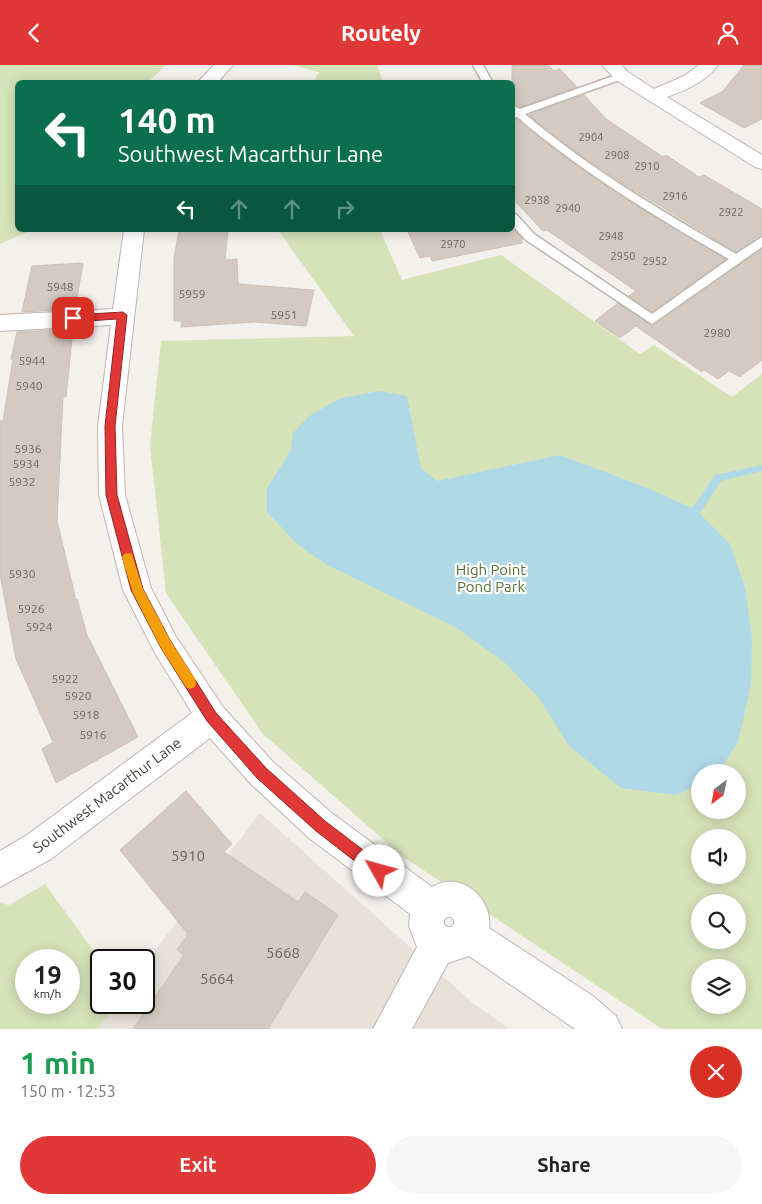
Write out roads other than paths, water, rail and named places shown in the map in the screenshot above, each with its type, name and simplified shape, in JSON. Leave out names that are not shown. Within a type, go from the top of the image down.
[{"type":"street","points":[[209,80],[224,65]]},
{"type":"street","points":[[653,96],[689,82],[704,72],[709,65]]},
{"type":"street","points":[[617,70],[713,135],[762,163]]},
{"type":"street","points":[[134,232],[110,426],[112,495],[137,590],[165,644],[212,717],[262,773],[321,826],[431,908],[427,919],[428,927],[580,1009],[603,1029]]},
{"type":"street","points":[[0,323],[123,315]]},
{"type":"street","name":"Southwest Macarthur Lane","points":[[0,870],[39,847],[212,717]]},
{"type":"street","points":[[392,1029],[453,939]]},
{"type":"lane","points":[[478,65],[486,80]]},
{"type":"lane","points":[[617,70],[515,112],[574,158],[648,208],[737,259]]},
{"type":"lane","points":[[515,220],[530,237],[652,320],[762,241]]},
{"type":"water","points":[[380,391],[407,396],[421,468],[437,481],[560,455],[650,489],[696,510],[730,544],[745,588],[752,638],[751,685],[738,742],[724,764],[691,764],[691,788],[676,795],[621,788],[569,746],[539,698],[504,662],[455,627],[327,565],[297,544],[267,512],[267,488],[291,450],[293,433],[309,416],[341,398]]},
{"type":"waterway","points":[[696,510],[718,478],[761,468]]},
{"type":"park label","name":"High Point Pond Park","points":[[491,578]]}]
